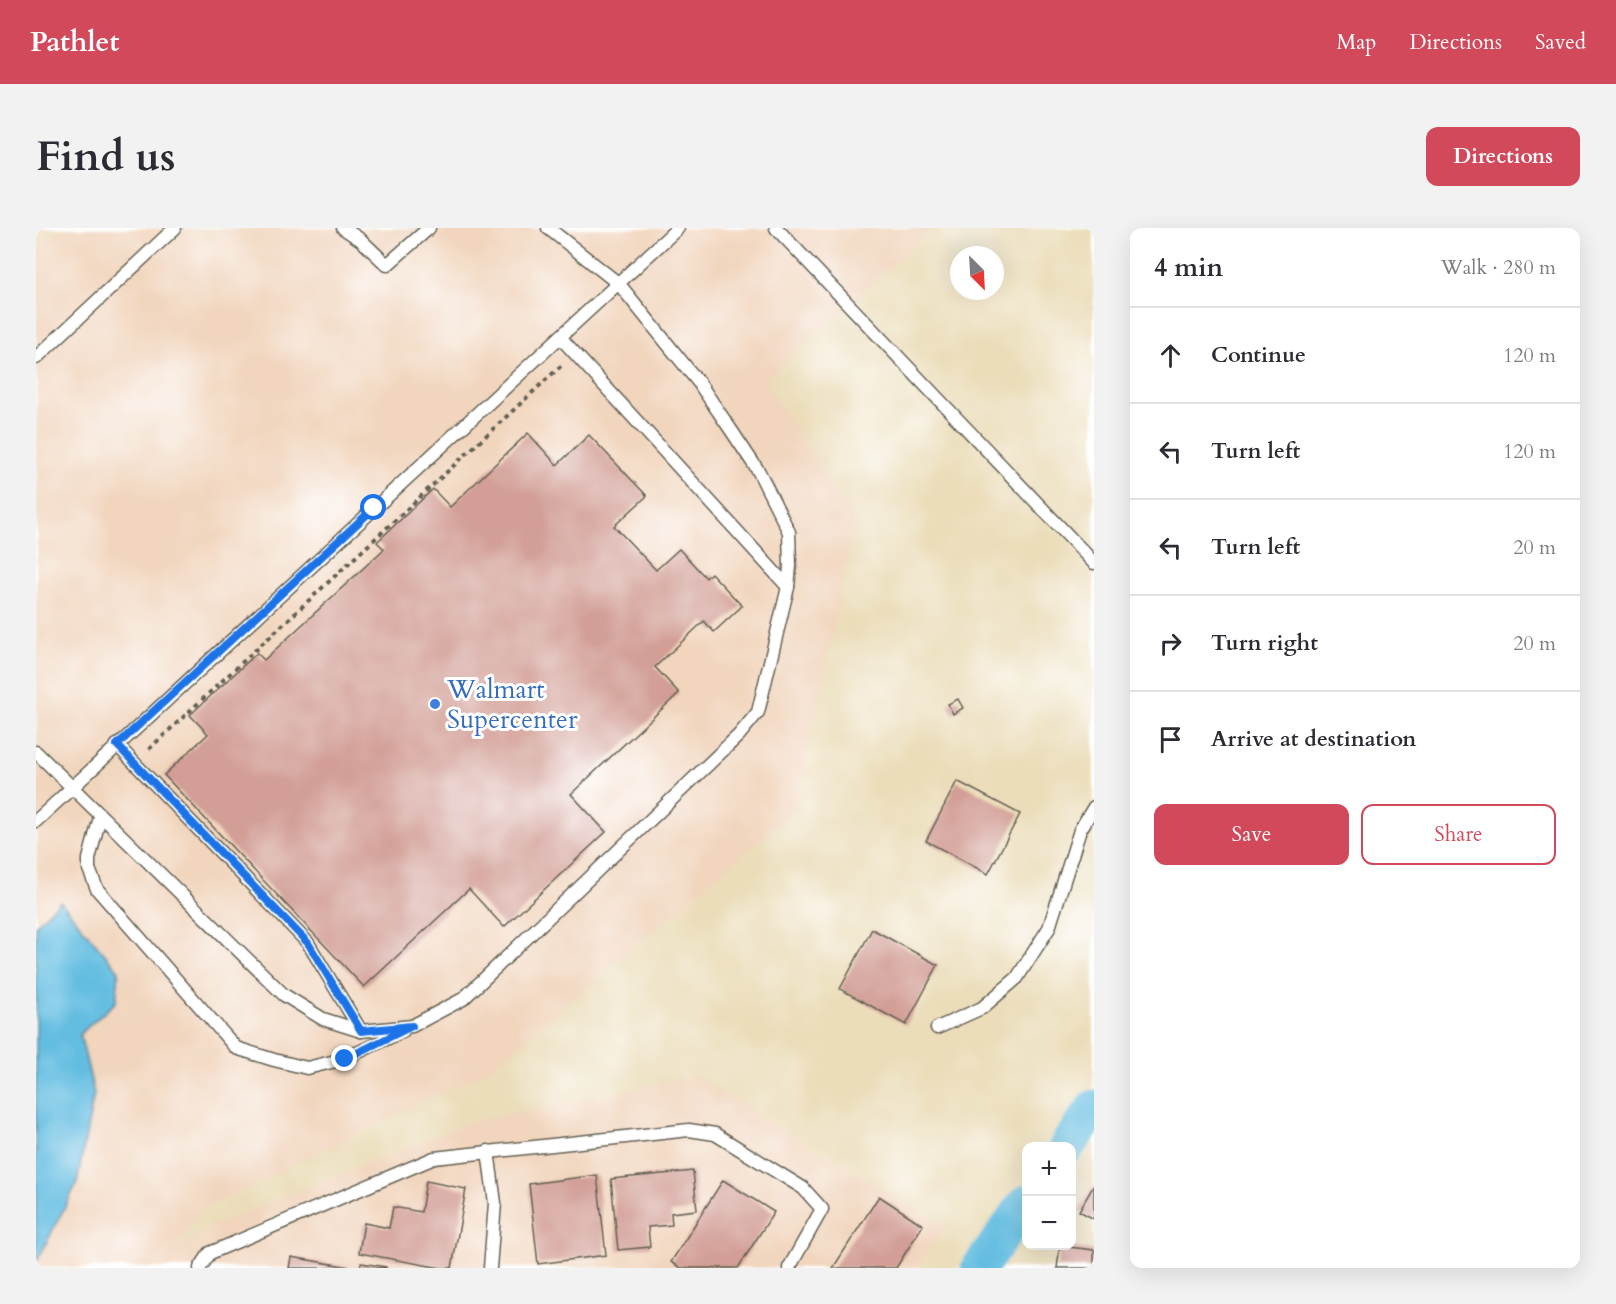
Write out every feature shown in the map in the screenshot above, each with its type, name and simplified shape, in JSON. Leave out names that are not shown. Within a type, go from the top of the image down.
[{"type":"lane","points":[[36,358],[175,228]]},
{"type":"lane","points":[[343,228],[361,240],[387,265],[429,228]]},
{"type":"lane","points":[[100,817],[89,859],[89,869],[97,889],[236,1048],[307,1068],[345,1059],[463,999],[739,735],[758,712],[788,587],[789,532],[759,472],[699,383],[619,284],[548,228]]},
{"type":"lane","points":[[776,228],[1094,563]]},
{"type":"lane","points":[[36,821],[619,284],[670,231]]},
{"type":"lane","points":[[560,337],[788,587]]},
{"type":"lane","points":[[117,745],[308,943],[361,1031]]},
{"type":"lane","points":[[36,752],[284,995],[323,1019],[361,1031],[412,1026]]},
{"type":"lane","points":[[937,1028],[982,1008],[1017,978],[1049,928],[1080,830],[1094,807]]},
{"type":"lane","points":[[200,1268],[210,1253],[434,1158],[689,1130],[715,1134],[803,1188],[822,1209],[789,1268]]},
{"type":"lane","points":[[488,1151],[495,1203],[490,1268]]},
{"type":"path","points":[[149,749],[563,364]]},
{"type":"shaded area","points":[[59,228],[934,228],[765,381],[855,522],[797,809],[490,1070],[202,1210],[176,1249],[207,1228],[466,1123],[695,1076],[946,1227],[918,1268],[36,1268],[36,250]]},
{"type":"water","points":[[60,901],[119,971],[116,1002],[80,1034],[94,1093],[77,1183],[36,1263],[36,925]]},
{"type":"building","name":"Walmart Supercenter","points":[[528,433],[557,465],[589,435],[647,496],[614,526],[656,570],[679,549],[706,578],[711,573],[742,606],[714,632],[704,621],[655,667],[679,693],[571,794],[606,832],[504,927],[469,889],[364,987],[164,775],[208,734],[190,715],[257,653],[264,660],[384,549],[377,542],[433,489],[450,507]]},
{"type":"building","points":[[958,699],[963,708],[953,714],[948,704]]},
{"type":"building","points":[[957,781],[1020,814],[988,874],[926,841]]},
{"type":"building","points":[[872,929],[938,965],[906,1025],[840,989]]},
{"type":"building","points":[[693,1171],[697,1210],[671,1213],[672,1225],[648,1227],[650,1247],[618,1250],[611,1179]]},
{"type":"building","points":[[597,1175],[606,1255],[538,1264],[529,1184]]},
{"type":"building","points":[[723,1180],[774,1212],[738,1268],[681,1268],[671,1262]]},
{"type":"building","points":[[426,1181],[466,1189],[452,1268],[359,1253],[364,1223],[389,1228],[393,1207],[421,1212]]},
{"type":"building","points":[[1094,1185],[1094,1219],[1079,1211]]},
{"type":"building","points":[[879,1196],[923,1225],[896,1268],[833,1268]]},
{"type":"building","points":[[1076,1248],[1094,1250],[1094,1268],[1057,1268],[1059,1250],[1076,1250]]},
{"type":"building","points":[[291,1257],[349,1267],[349,1268],[289,1268]]},
{"type":"building","points":[[361,1263],[386,1267],[386,1268],[360,1268]]},
{"type":"waterway","points":[[1070,1142],[1094,1108]]},
{"type":"waterway","points":[[979,1268],[1022,1209]]},
{"type":"place","name":"Walmart Supercenter","points":[[435,704]]},
{"type":"route","points":[[345,1059],[412,1026],[361,1031],[308,943],[117,745],[374,508]]}]
